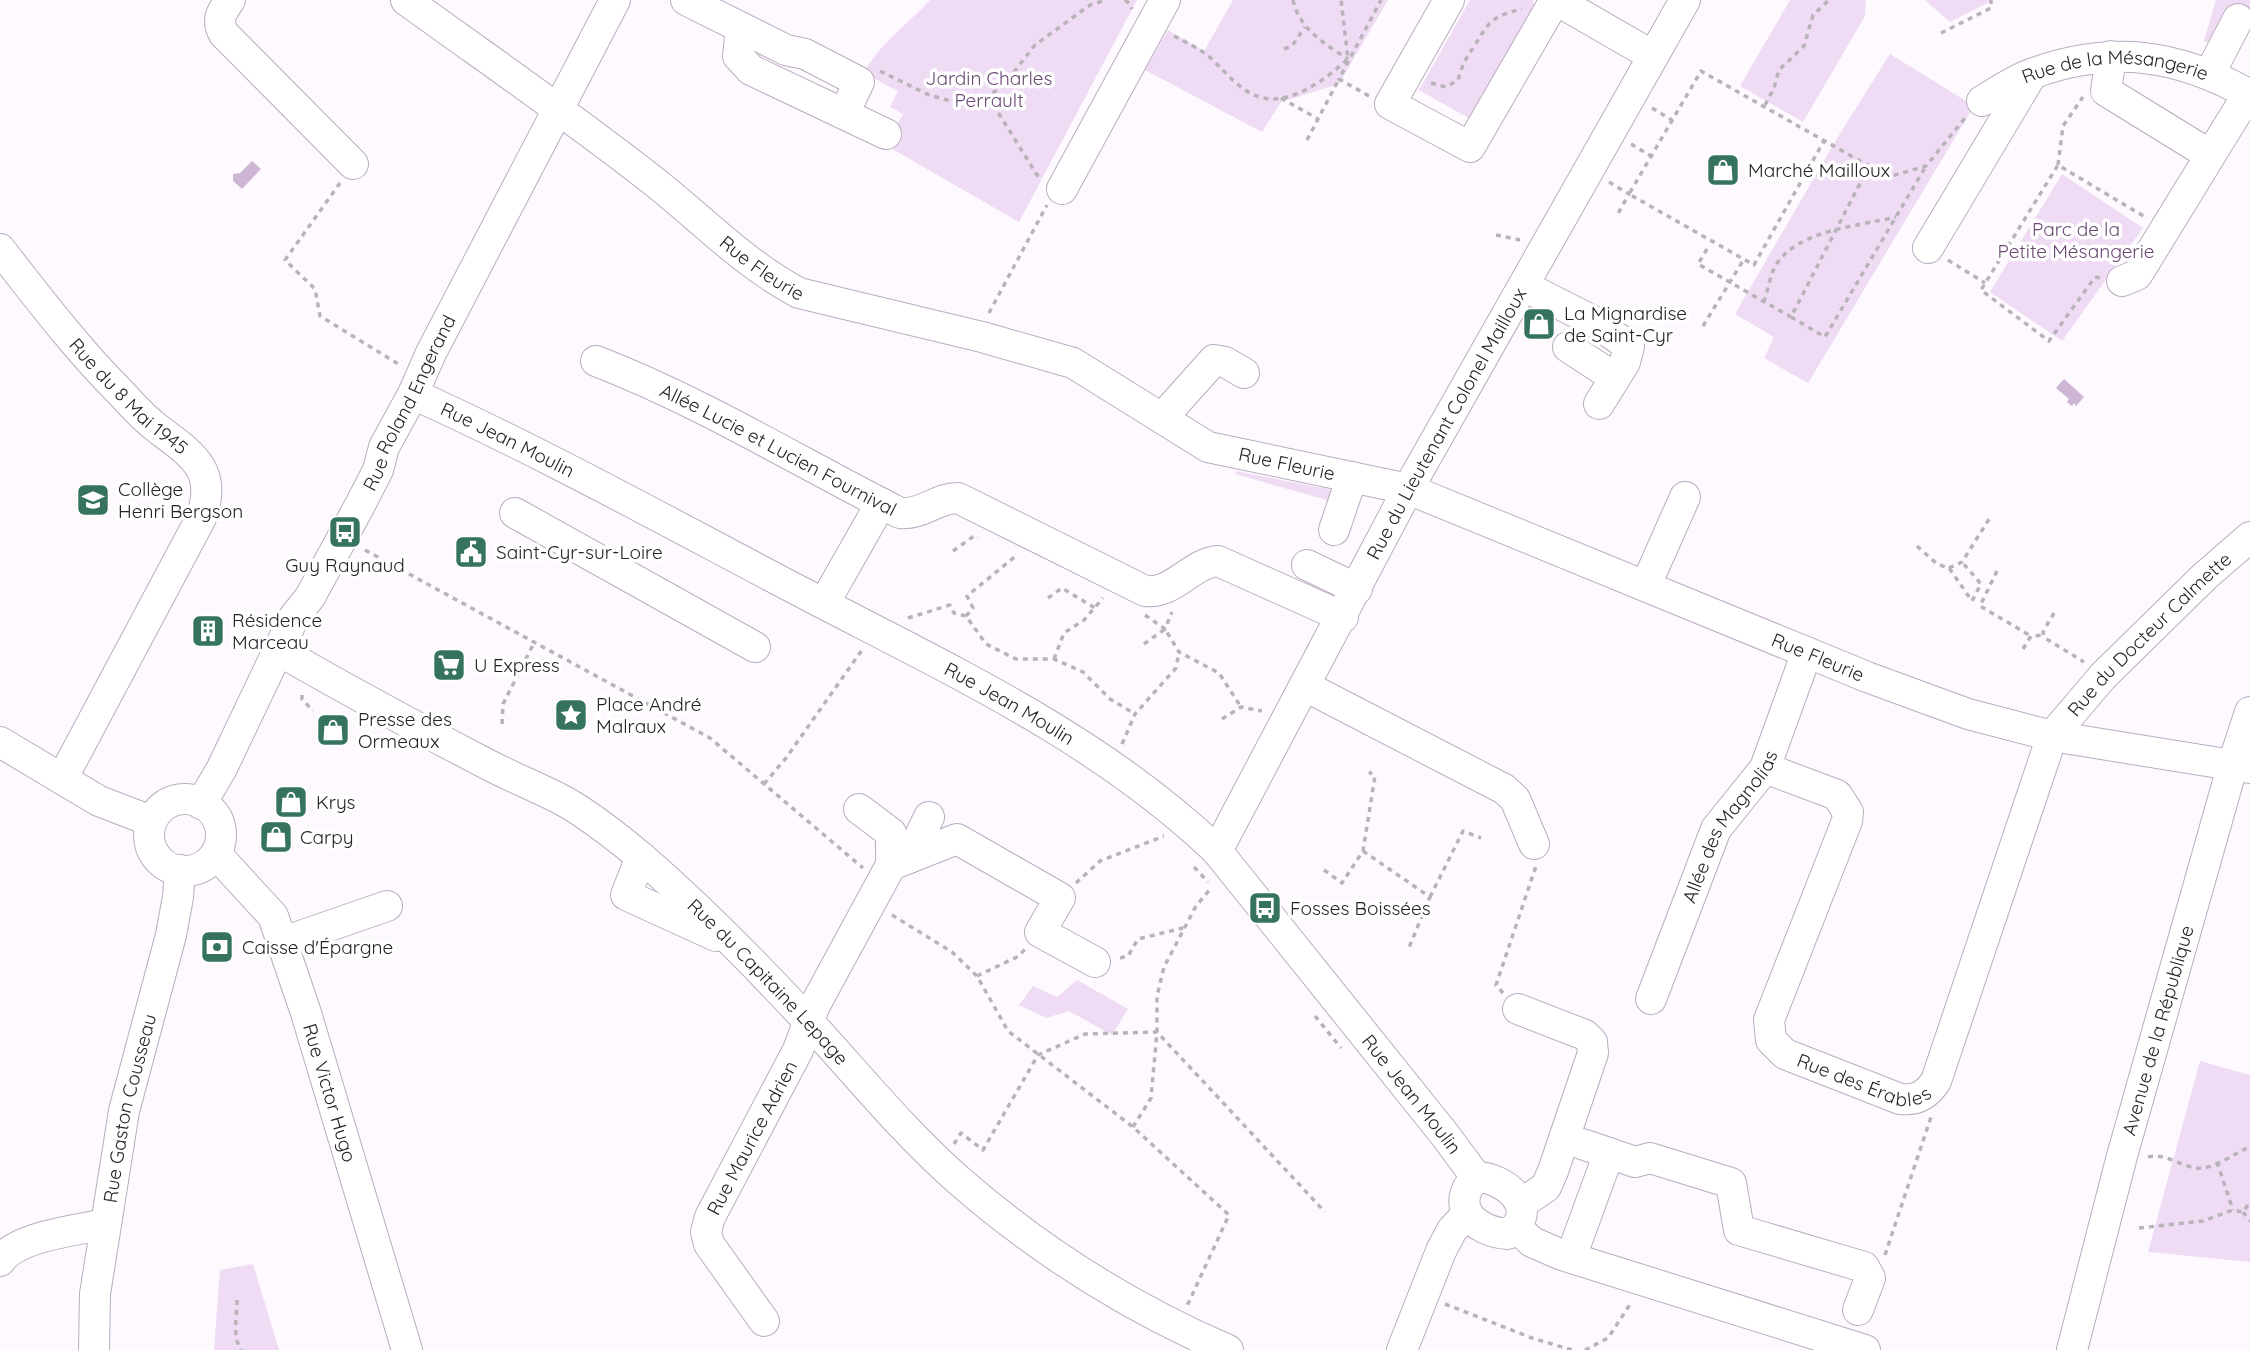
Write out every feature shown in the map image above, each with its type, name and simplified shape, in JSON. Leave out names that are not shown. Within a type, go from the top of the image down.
[{"type":"street","points":[[230,0],[220,15],[219,25],[224,34],[354,164]]},
{"type":"street","name":"Rue Fleurie","points":[[406,0],[648,176],[738,252],[781,284],[799,293],[982,337],[1073,363],[1208,447],[1408,489],[1867,677],[1968,714],[2052,736],[2241,766]]},
{"type":"street","name":"Rue Roland Engerand","points":[[201,804],[222,768],[294,617],[310,597],[378,470],[384,447],[431,353],[615,0]]},
{"type":"street","points":[[686,0],[786,50],[805,54],[859,82],[844,114],[886,134]]},
{"type":"street","points":[[1062,188],[1165,0]]},
{"type":"street","points":[[1449,0],[1390,104],[1470,147],[1547,2],[1653,56]]},
{"type":"street","name":"Rue du Lieutenant Colonel Mailloux","points":[[1217,851],[1343,617],[1408,489],[1685,0]]},
{"type":"street","points":[[2210,74],[2238,19]]},
{"type":"street","points":[[2111,57],[2106,91],[2210,155]]},
{"type":"street","name":"Rue de la Mésangerie","points":[[1982,102],[2033,73],[2111,57],[2146,57],[2183,65],[2210,74],[2249,94]]},
{"type":"street","points":[[1928,248],[2033,73]]},
{"type":"street","points":[[2122,281],[2137,275],[2249,94]]},
{"type":"street","name":"Rue du 8 Mai 1945","points":[[0,249],[73,342],[108,380],[150,422],[193,458],[200,468],[207,490],[201,518],[62,779]]},
{"type":"street","points":[[1524,286],[1593,321],[1629,346],[1625,362],[1599,404]]},
{"type":"street","points":[[1568,347],[1615,378]]},
{"type":"street","points":[[1162,418],[1214,360],[1225,362],[1244,373]]},
{"type":"street","name":"Allée Lucie et Lucien Fournival","points":[[596,361],[648,381],[736,424],[900,513],[918,513],[952,498],[958,498],[1145,591],[1163,589],[1202,565],[1218,561],[1343,617]]},
{"type":"street","name":"Rue Jean Moulin","points":[[416,386],[546,458],[1031,713],[1128,778],[1188,823],[1217,851],[1446,1135],[1476,1177]]},
{"type":"street","points":[[1334,530],[1352,477]]},
{"type":"street","points":[[1646,585],[1685,497]]},
{"type":"street","points":[[830,593],[881,503]]},
{"type":"street","points":[[515,513],[755,647]]},
{"type":"street","name":"Rue du Docteur Calmette","points":[[2052,736],[2120,658],[2250,537]]},
{"type":"street","points":[[1307,565],[1357,589]]},
{"type":"street","name":"Rue du Capitaine Lepage","points":[[278,650],[483,762],[565,802],[600,824],[641,857],[735,945],[914,1138],[1035,1242],[1184,1337],[1228,1350]]},
{"type":"street","name":"Allée des Magnolias","points":[[1651,999],[1716,829],[1765,768],[1807,652]]},
{"type":"street","points":[[1305,686],[1504,789],[1515,799],[1534,844]]},
{"type":"street","name":"Avenue de la République","points":[[2072,1350],[2122,1156],[2241,766],[2250,712]]},
{"type":"street","name":"Rue des Érables","points":[[1765,768],[1837,795],[1848,812],[1847,821],[1769,1020],[1771,1040],[1785,1054],[1899,1099],[1909,1100],[1929,1091],[1936,1081],[2052,736]]},
{"type":"street","points":[[0,742],[99,801],[151,821]]},
{"type":"street","points":[[186,799],[201,804],[210,811],[220,830],[221,841],[216,854],[208,863],[195,870],[180,870],[167,866],[151,847],[151,821],[160,808],[173,800],[186,799]]},
{"type":"street","points":[[859,808],[891,833],[888,877]]},
{"type":"street","points":[[808,1021],[888,877],[929,817]]},
{"type":"street","points":[[888,877],[957,839],[1060,898],[1040,932],[1095,962]]},
{"type":"street","name":"Rue Victor Hugo","points":[[216,854],[273,916],[407,1350]]},
{"type":"street","name":"Rue Gaston Cousseau","points":[[94,1350],[95,1294],[124,1111],[171,934],[180,870]]},
{"type":"street","points":[[283,942],[387,906]]},
{"type":"street","points":[[1518,1009],[1585,1035],[1592,1042],[1593,1053],[1546,1187],[1519,1216],[1508,1234],[1496,1233],[1483,1227],[1467,1214],[1463,1195],[1468,1186],[1476,1177],[1488,1177],[1500,1183],[1519,1216],[1532,1242],[1571,1257],[1865,1350]]},
{"type":"street","name":"Rue Maurice Adrien","points":[[764,1321],[709,1244],[706,1232],[710,1217],[798,1050],[808,1021]]},
{"type":"street","points":[[1571,1257],[1595,1149],[1635,1162],[1650,1158],[1731,1183],[1738,1230],[1864,1267],[1870,1278],[1858,1310]]},
{"type":"street","points":[[1402,1350],[1451,1230],[1467,1214]]},
{"type":"street","points":[[0,1261],[4,1255],[24,1242],[104,1224]]},
{"type":"path","points":[[870,66],[929,95],[947,100],[988,96],[1003,86],[1035,45],[1090,5],[1106,0]]},
{"type":"path","points":[[1293,0],[1305,27],[1348,59]]},
{"type":"path","points":[[1341,0],[1348,59]]},
{"type":"path","points":[[1307,140],[1381,0]]},
{"type":"path","points":[[1765,106],[1779,70],[1804,46],[1813,15],[1829,0]]},
{"type":"path","points":[[1941,33],[1991,8],[1991,0]]},
{"type":"path","points":[[1410,69],[1435,85],[1446,87],[1458,80],[1464,59],[1487,24],[1504,13],[1547,2]]},
{"type":"path","points":[[1283,49],[1292,46],[1305,27]]},
{"type":"path","points":[[1169,33],[1206,54],[1253,95],[1270,99],[1280,98],[1324,80],[1348,59]]},
{"type":"path","points":[[1616,217],[1701,71],[1869,166],[1895,174],[1926,166]]},
{"type":"path","points":[[1339,79],[1374,99]]},
{"type":"path","points":[[2106,91],[2081,98],[2063,126],[2058,165],[1980,290],[2049,341],[2095,277],[2122,281]]},
{"type":"path","points":[[988,96],[1037,175],[1062,188]]},
{"type":"path","points":[[1280,98],[1318,119]]},
{"type":"path","points":[[1707,249],[1698,264],[1825,337],[1926,166],[1958,124],[1982,102]]},
{"type":"path","points":[[1650,107],[1672,120]]},
{"type":"path","points":[[1607,181],[1754,265],[1825,139]]},
{"type":"path","points":[[1629,143],[1651,156]]},
{"type":"path","points":[[354,164],[285,260],[315,289],[320,316],[416,386]]},
{"type":"path","points":[[2058,165],[2165,229]]},
{"type":"path","points":[[1791,317],[1869,166]]},
{"type":"path","points":[[989,314],[1054,192],[1062,188]]},
{"type":"path","points":[[1764,302],[1775,266],[1790,249],[1805,239],[1896,217]]},
{"type":"path","points":[[1928,248],[1985,283]]},
{"type":"path","points":[[1703,326],[1744,259]]},
{"type":"path","points":[[1949,568],[1962,562],[1991,516]]},
{"type":"path","points":[[953,551],[974,536],[985,541]]},
{"type":"path","points":[[342,537],[710,738],[764,785],[888,877],[952,953],[976,976],[1008,1031],[1133,1127],[1229,1215],[1184,1337]]},
{"type":"path","points":[[1917,546],[1937,564],[1949,568],[1972,601],[1981,584],[1962,562]]},
{"type":"path","points":[[966,616],[973,608],[967,596],[1016,555],[1004,551]]},
{"type":"path","points":[[1997,571],[1980,606],[2031,636],[2045,635],[2066,653],[2088,664]]},
{"type":"path","points":[[1048,598],[1062,589],[1095,608]]},
{"type":"path","points":[[1054,659],[1065,633],[1084,620],[1104,597],[1113,600]]},
{"type":"path","points":[[904,620],[950,605],[954,613],[966,616],[986,643],[1016,659],[1054,659],[1083,672],[1110,699],[1135,714]]},
{"type":"path","points":[[1144,645],[1165,629],[1172,612]]},
{"type":"path","points":[[2045,635],[2046,623],[2054,612]]},
{"type":"path","points":[[1143,614],[1165,629],[1179,652],[1219,673],[1241,707]]},
{"type":"path","points":[[2023,649],[2031,636]]},
{"type":"path","points":[[502,724],[503,704],[535,641]]},
{"type":"path","points":[[764,785],[786,758],[863,647]]},
{"type":"path","points":[[1120,748],[1135,714],[1176,667],[1179,652]]},
{"type":"path","points":[[302,695],[302,699],[313,711]]},
{"type":"path","points":[[1222,719],[1241,707],[1259,710],[1285,724]]},
{"type":"path","points":[[1324,870],[1342,883],[1363,851],[1375,776],[1369,772]]},
{"type":"path","points":[[1060,898],[1100,861],[1168,835],[1158,827]]},
{"type":"path","points":[[1408,950],[1430,897],[1463,831],[1481,838]]},
{"type":"path","points":[[1518,1009],[1496,985],[1538,862],[1534,844]]},
{"type":"path","points":[[1363,851],[1430,897]]},
{"type":"path","points":[[1187,858],[1219,895]]},
{"type":"path","points":[[1133,1127],[1151,1098],[1157,1032],[1157,996],[1161,976],[1183,928],[1212,887]]},
{"type":"path","points":[[1095,962],[1128,957],[1139,939],[1183,928]]},
{"type":"path","points":[[976,976],[1019,956],[1040,932]]},
{"type":"path","name":"Rue Jean Moulin","points":[[1314,1015],[1347,1055]]},
{"type":"path","points":[[941,1163],[961,1133],[983,1150],[1038,1055],[1085,1034],[1157,1032],[1325,1212]]},
{"type":"path","points":[[1882,1266],[1932,1119],[1919,1097]]},
{"type":"path","points":[[2122,1156],[2136,1160],[2158,1154],[2203,1168],[2250,1149]]},
{"type":"path","points":[[2217,1163],[2232,1210]]},
{"type":"path","points":[[2243,1212],[2250,1202]]},
{"type":"path","points":[[2139,1228],[2203,1221],[2232,1210],[2243,1212],[2250,1221]]},
{"type":"path","points":[[1585,1350],[1608,1338],[1633,1300],[1637,1278]]},
{"type":"path","points":[[1423,1296],[1532,1338],[1572,1350]]},
{"type":"path","points":[[237,1300],[235,1330],[241,1350]]},
{"type":"green space","name":"Jardin Charles Perrault","points":[[930,0],[1137,0],[1019,222],[887,146],[903,114],[890,107],[898,91],[864,73],[885,44]]},
{"type":"green space","points":[[1233,0],[1388,0],[1339,84],[1281,102],[1262,132],[1145,70],[1168,30],[1204,51]]},
{"type":"green space","points":[[1470,0],[1533,0],[1535,10],[1472,120],[1419,90]]},
{"type":"green space","points":[[1790,0],[1866,0],[1865,16],[1803,122],[1740,86]]},
{"type":"green space","points":[[1925,0],[1993,0],[1950,22]]},
{"type":"green space","points":[[2216,0],[2250,0],[2250,30],[2237,55],[2204,41]]},
{"type":"green space","points":[[1890,54],[1974,106],[1808,383],[1764,358],[1774,337],[1735,314],[1836,140]]},
{"type":"green space","name":"Parc de la Petite Mésangerie","points":[[2062,174],[2143,228],[2062,341],[1990,292]]},
{"type":"green space","points":[[1236,471],[1332,490],[1330,501],[1235,474]]},
{"type":"green space","points":[[1077,980],[1128,1009],[1112,1035],[1069,1011],[1046,1018],[1019,1005],[1033,986],[1057,997]]},
{"type":"green space","points":[[2200,1061],[2250,1075],[2250,1262],[2148,1252]]},
{"type":"green space","points":[[253,1264],[279,1350],[214,1350],[220,1270]]},
{"type":"shaded area","points":[[252,161],[261,169],[242,189],[233,181],[233,174],[240,173]]},
{"type":"shaded area","points":[[2064,379],[2084,397],[2076,406],[2067,402],[2069,399],[2056,388]]},
{"type":"place","name":"Marché Mailloux","points":[[1723,170]]},
{"type":"place","name":"La Mignardise de Saint-Cyr","points":[[1539,324]]},
{"type":"place","name":"Collège Henri Bergson","points":[[93,500]]},
{"type":"place","name":"Guy Raynaud","points":[[345,532]]},
{"type":"place","name":"Saint-Cyr-sur-Loire","points":[[471,552]]},
{"type":"place","name":"Résidence Marceau","points":[[208,631]]},
{"type":"place","name":"U Express","points":[[449,665]]},
{"type":"place","name":"Place André Malraux","points":[[571,715]]},
{"type":"place","name":"Presse des Ormeaux","points":[[333,730]]},
{"type":"place","name":"Krys","points":[[291,802]]},
{"type":"place","name":"Carpy","points":[[276,837]]},
{"type":"place","name":"Fosses Boissées","points":[[1265,908]]},
{"type":"place","name":"Caisse d'Épargne","points":[[217,947]]}]
